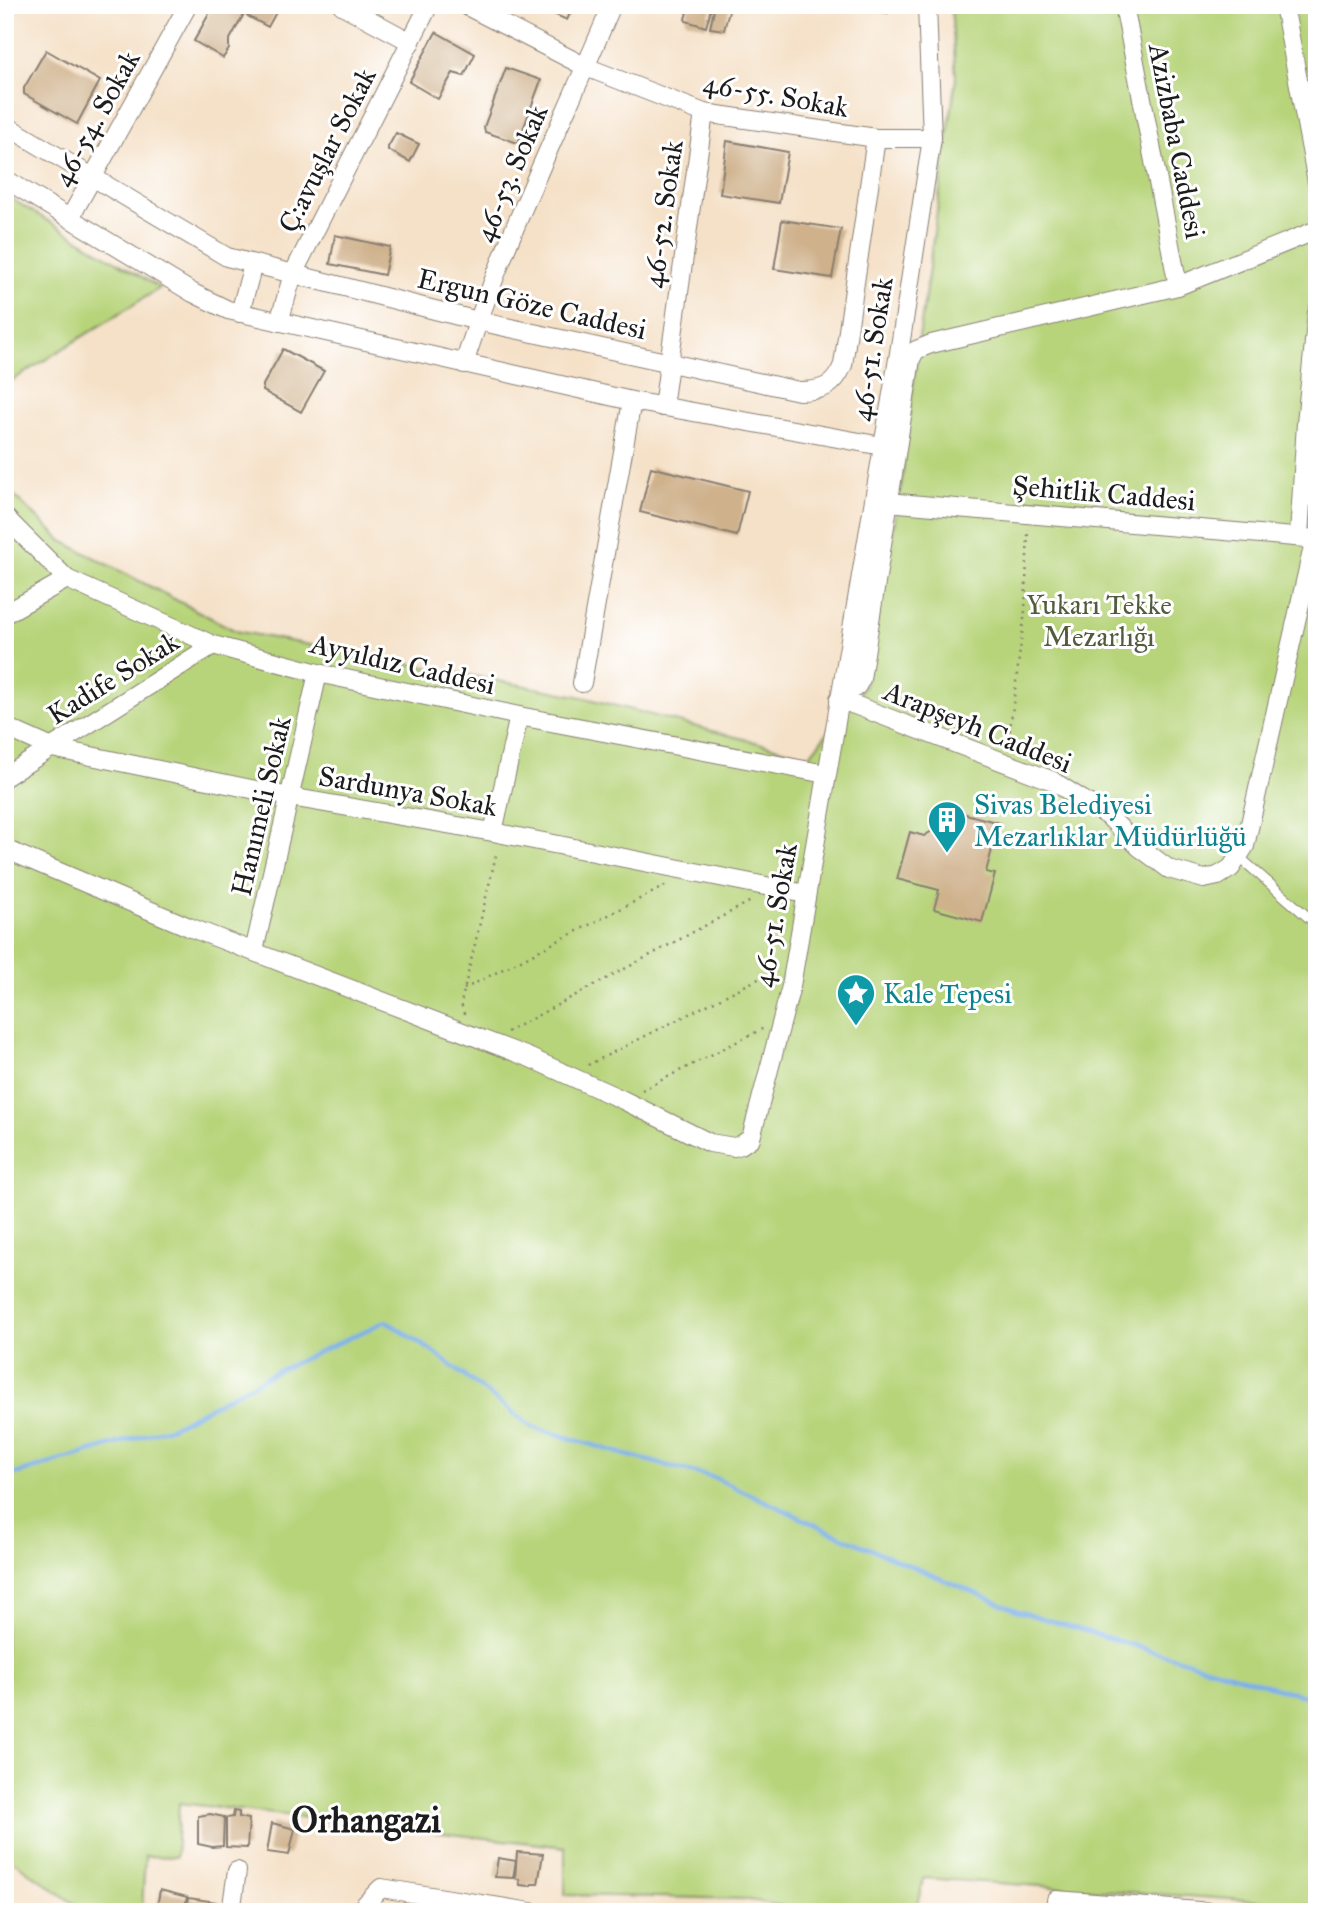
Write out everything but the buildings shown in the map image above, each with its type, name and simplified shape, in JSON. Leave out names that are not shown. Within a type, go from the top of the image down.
[{"type":"street","name":"46-54. Sokak","points":[[70,218],[188,5]]},
{"type":"street","points":[[342,5],[411,42]]},
{"type":"street","name":"Ç:avuşlar Sokak","points":[[279,322],[293,274],[429,5]]},
{"type":"street","name":"46-55. Sokak","points":[[465,5],[586,67],[704,113],[876,138],[932,138]]},
{"type":"street","name":"46-53. Sokak","points":[[464,364],[478,321],[612,5]]},
{"type":"street","name":"46-51. Sokak","points":[[624,1100],[720,1146],[741,1145],[751,1138],[795,962],[876,495],[932,138],[927,5]]},
{"type":"street","name":"Azizbaba Caddesi","points":[[1124,5],[1178,286]]},
{"type":"street","points":[[1284,5],[1317,182]]},
{"type":"street","name":"46-52. Sokak","points":[[663,407],[704,113]]},
{"type":"street","name":"Ergun Göze Caddesi","points":[[5,125],[227,257],[478,321],[799,391],[814,391],[832,384],[843,365],[876,138]]},
{"type":"street","points":[[5,179],[193,293],[228,310],[632,401],[883,446]]},
{"type":"street","points":[[1178,286],[1317,230]]},
{"type":"street","points":[[240,313],[253,264]]},
{"type":"street","name":"46-51. Sokak","points":[[839,699],[857,686],[860,679],[911,359],[916,350],[930,344],[1178,286]]},
{"type":"street","points":[[1238,856],[1245,846],[1310,538],[1306,423],[1317,312]]},
{"type":"street","points":[[582,683],[632,401]]},
{"type":"street","name":"Şehitlik Caddesi","points":[[887,502],[1310,538]]},
{"type":"street","name":"Ayyıldız Caddesi","points":[[5,517],[67,579],[213,645],[318,673],[519,716],[826,774]]},
{"type":"street","points":[[5,614],[67,579]]},
{"type":"street","name":"Kadife Sokak","points":[[5,778],[213,645]]},
{"type":"street","name":"Hanımeli Sokak","points":[[254,951],[318,673]]},
{"type":"street","name":"Arapşeyh Caddesi","points":[[839,699],[1053,781],[1108,816],[1139,847],[1169,869],[1205,878],[1218,876],[1231,868],[1238,856]]},
{"type":"street","points":[[498,833],[519,716]]},
{"type":"street","name":"Sardunya Sokak","points":[[5,727],[52,748],[290,797],[498,833],[806,894]]},
{"type":"street","points":[[5,849],[176,921],[482,1039],[624,1100]]},
{"type":"street","points":[[231,1912],[237,1871]]},
{"type":"street","points":[[358,1912],[381,1888],[531,1912]]},
{"type":"street","points":[[1056,1906],[1212,1912]]},
{"type":"lane","points":[[1238,856],[1317,925]]},
{"type":"path","points":[[1005,762],[1025,611],[1029,512]]},
{"type":"path","points":[[498,833],[462,1009],[482,1039],[752,901]]},
{"type":"path","points":[[464,989],[670,884]]},
{"type":"path","points":[[569,1075],[795,962]]},
{"type":"path","points":[[624,1100],[783,1018]]},
{"type":"green space","name":"Yukarı Tekke Mezarlığı","points":[[951,5],[1317,5],[1317,1905],[924,1878],[915,1912],[814,1912],[744,1899],[565,1895],[565,1847],[179,1803],[176,1857],[145,1856],[142,1912],[86,1912],[5,1855],[5,487],[62,541],[236,631],[578,696],[809,756],[865,685],[902,481],[917,352],[956,78]]},
{"type":"green space","points":[[5,195],[160,288],[5,385]]},
{"type":"waterway","points":[[5,1477],[172,1427],[275,1372],[386,1321],[429,1349],[532,1427],[715,1478],[840,1536],[1018,1611],[1317,1700]]},
{"type":"place","name":"Sivas Belediyesi Mezarlıklar Müdürlüğü","points":[[947,854]]},
{"type":"place","name":"Kale Tepesi","points":[[856,1027]]},
{"type":"district","name":"Orhangazi","points":[[366,1820]]}]
